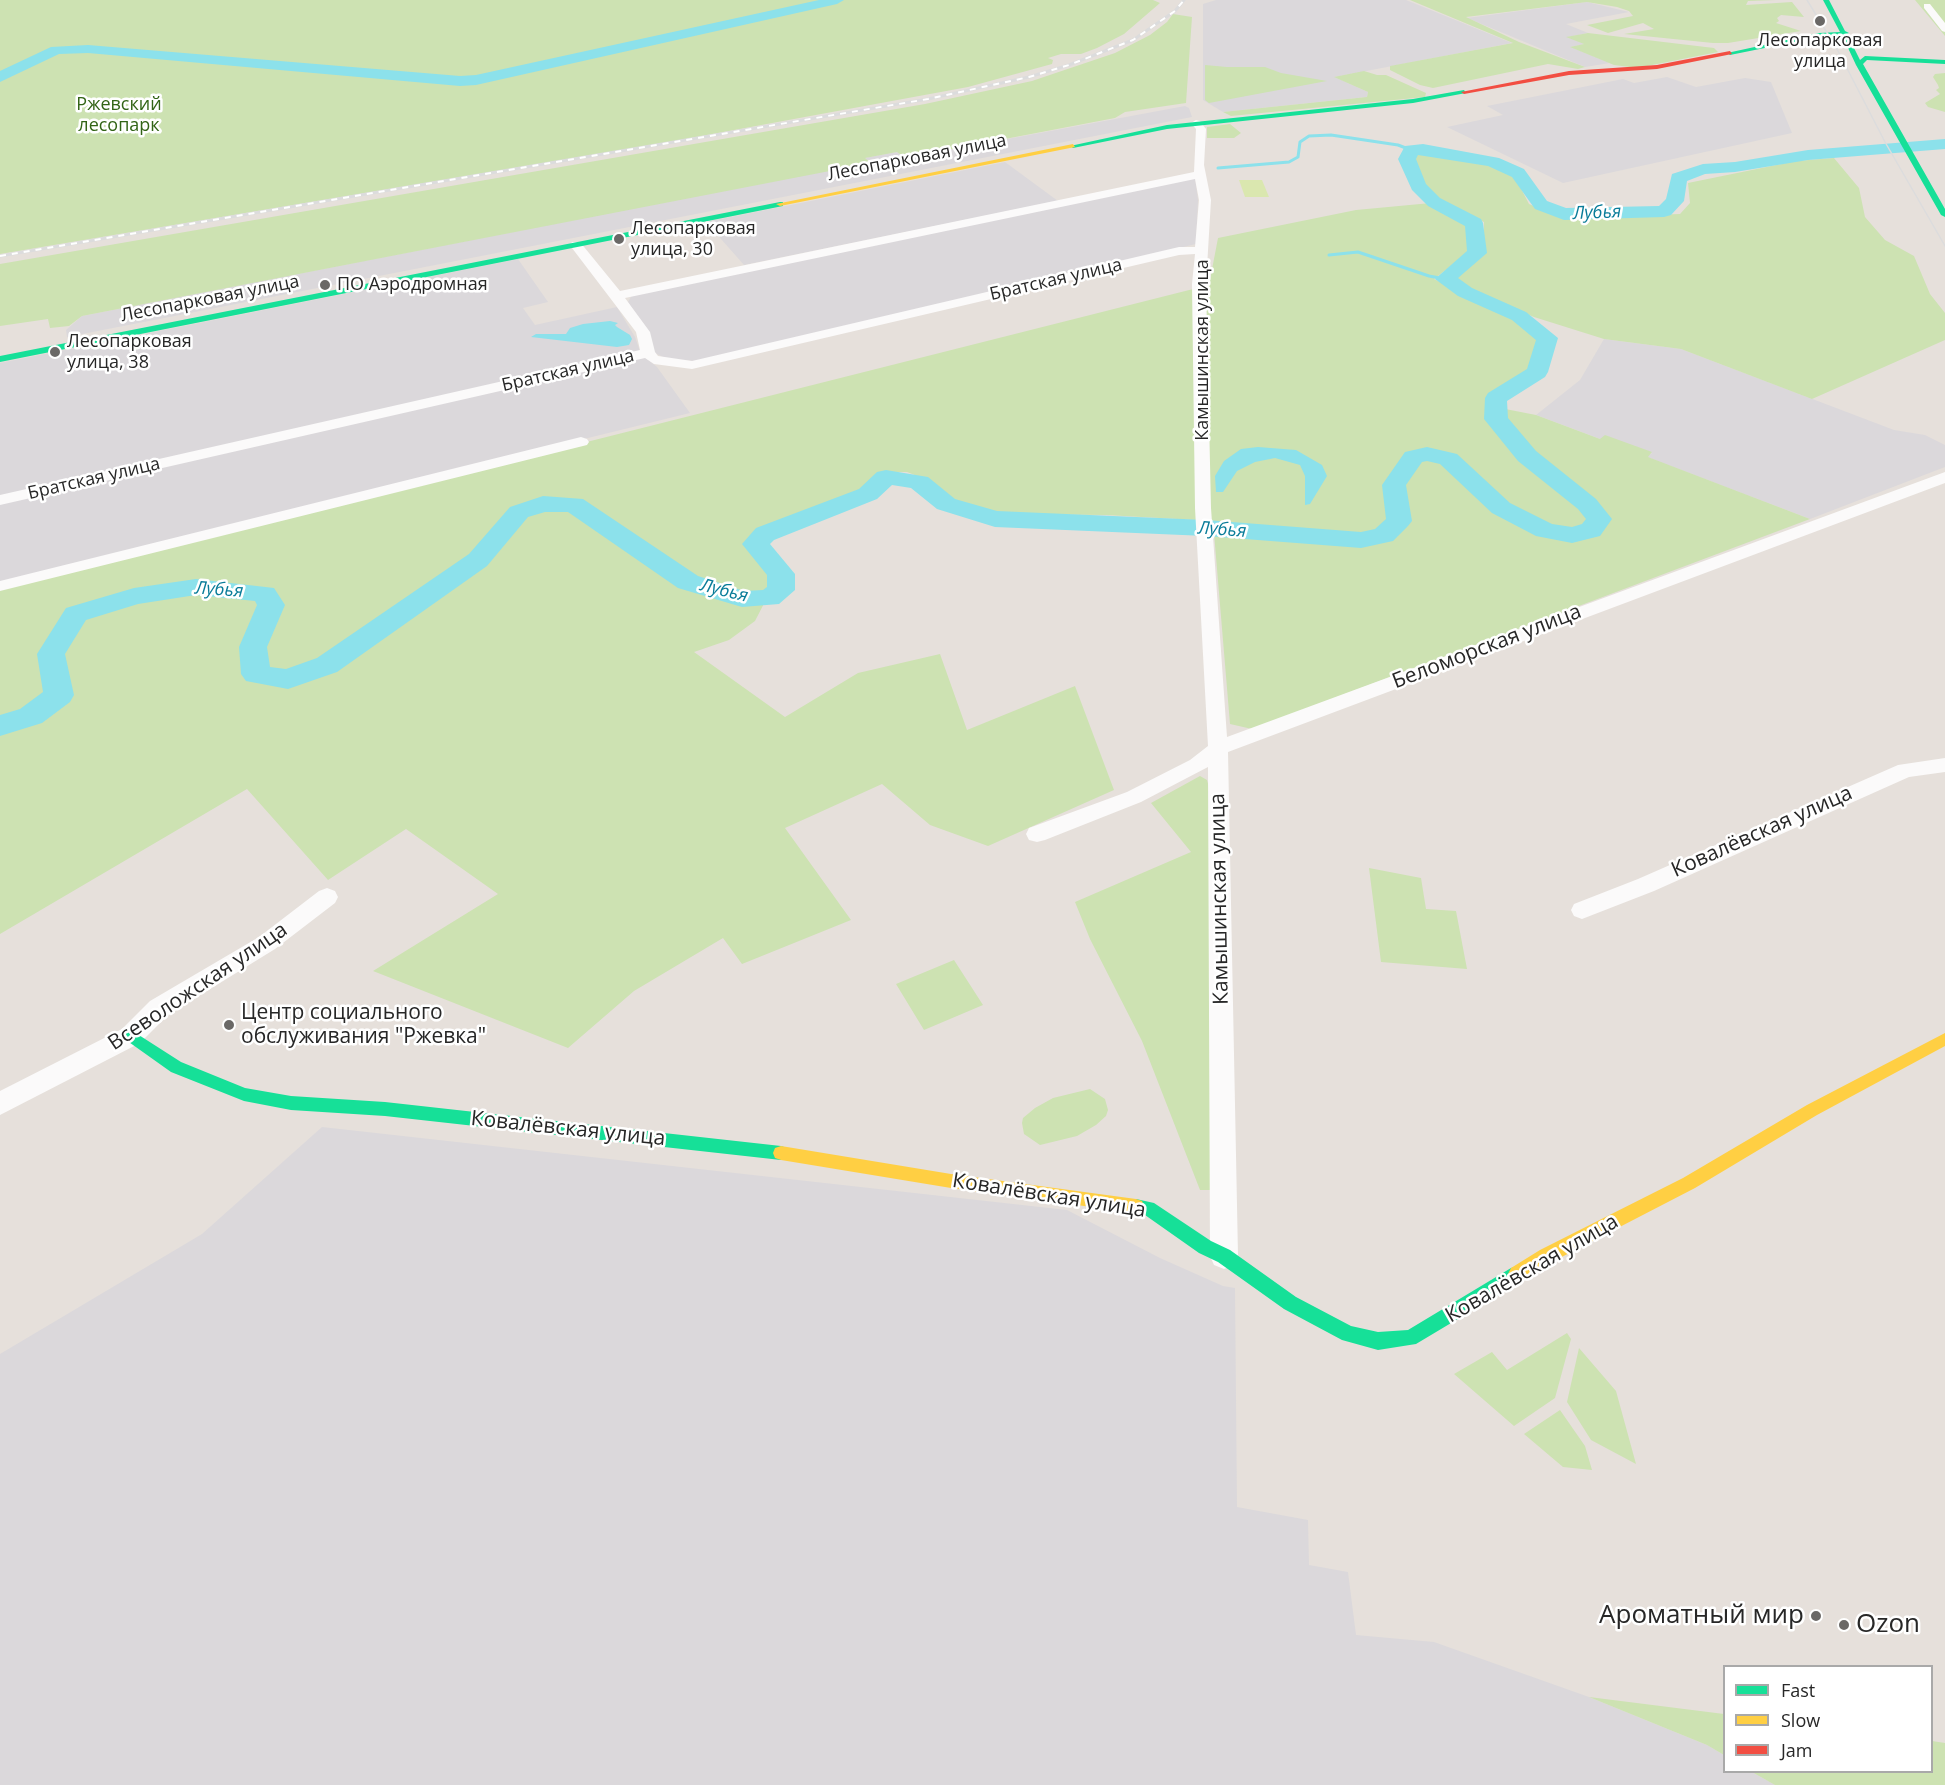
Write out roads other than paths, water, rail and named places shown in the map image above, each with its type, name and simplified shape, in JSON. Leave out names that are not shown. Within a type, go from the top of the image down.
[{"type":"street","points":[[1826,0],[1846,33],[1859,65],[1945,215]]},
{"type":"street","points":[[1927,6],[1945,29]]},
{"type":"street","name":"Лесопарковая улица","points":[[0,359],[1196,123],[1394,104],[1569,73],[1657,68],[1819,35],[1846,33]]},
{"type":"street","points":[[1859,65],[1862,59],[1869,58],[1945,62]]},
{"type":"street","name":"Камышинская улица","points":[[1196,123],[1201,129],[1199,175],[1205,200],[1199,284],[1209,415],[1203,506],[1204,542],[1218,741],[1224,1256]]},
{"type":"street","points":[[617,296],[1199,175]]},
{"type":"street","points":[[576,245],[643,332],[648,352]]},
{"type":"street","name":"Братская улица","points":[[0,501],[648,352],[654,360],[692,365],[1179,251],[1203,250]]},
{"type":"street","points":[[0,586],[581,442]]},
{"type":"street","name":"Беломорская улица","points":[[1037,834],[1134,797],[1197,765],[1218,741],[1945,477]]},
{"type":"street","name":"Ковалёвская улица","points":[[1582,910],[1646,885],[1905,770],[1945,765]]},
{"type":"street","name":"Всеволожская улица","points":[[0,1104],[131,1036],[159,1008],[267,943],[327,897]]},
{"type":"street","name":"Ковалёвская улица","points":[[131,1036],[176,1067],[244,1094],[291,1103],[385,1108],[779,1153],[951,1181],[1148,1208],[1205,1247],[1224,1256],[1269,1290],[1348,1334],[1378,1341],[1410,1338],[1469,1305],[1546,1256],[1689,1183],[1812,1110],[1945,1039]]},
{"type":"water","points":[[610,321],[618,323],[615,325],[630,335],[632,339],[629,345],[617,347],[531,337],[536,334],[566,334],[570,328],[583,324]]},
{"type":"water","points":[[1258,447],[1296,450],[1322,465],[1327,476],[1310,504],[1305,505],[1305,476],[1300,465],[1275,458],[1255,462],[1237,471],[1223,492],[1216,492],[1215,476],[1224,461],[1241,449]]},
{"type":"waterway","points":[[0,77],[56,50],[88,49],[460,81],[476,80],[837,0]]},
{"type":"waterway","points":[[1218,168],[1289,162],[1298,157],[1300,142],[1309,136],[1331,135],[1398,145],[1411,150]]},
{"type":"waterway","name":"Лубья","points":[[0,726],[31,716],[59,695],[51,654],[76,614],[134,596],[196,587],[264,594],[271,605],[253,647],[256,674],[288,679],[327,665],[478,560],[519,512],[543,504],[574,504],[688,582],[742,599],[769,598],[781,590],[781,574],[755,544],[765,534],[868,494],[886,477],[919,482],[946,504],[995,519],[1206,528],[1361,540],[1384,535],[1399,521],[1394,485],[1414,457],[1427,454],[1448,459],[1501,508],[1545,530],[1572,535],[1591,530],[1599,519],[1587,504],[1527,456],[1496,419],[1496,398],[1537,372],[1547,338],[1519,316],[1465,292],[1445,279],[1477,253],[1474,223],[1434,202],[1418,186],[1407,159],[1411,150],[1423,149],[1493,162],[1518,173],[1541,205],[1564,214],[1664,211],[1675,201],[1678,178],[1703,169],[1735,167],[1808,155],[1945,144]]},
{"type":"waterway","points":[[1329,255],[1358,252],[1429,276],[1445,279]]},
{"type":"tram line","points":[[1807,0],[1837,49],[1885,142],[1945,246]]},
{"type":"railway","points":[[0,256],[928,99],[1029,77],[1069,65],[1133,40],[1175,11],[1184,0]]},
{"type":"place","name":"Лесопарковая улица","points":[[1820,21]]},
{"type":"place","name":"Лесопарковая улица, 30","points":[[619,239]]},
{"type":"place","name":"ПО Аэродромная","points":[[325,285]]},
{"type":"place","name":"Лесопарковая улица, 38","points":[[55,352]]},
{"type":"place","name":"Центр социального обслуживания \"Ржевка\"","points":[[229,1025]]},
{"type":"place","name":"Ароматный мир","points":[[1816,1616]]},
{"type":"place","name":"Ozon","points":[[1844,1625]]},
{"type":"park label","name":"Ржевский лесопарк","points":[[119,115]]}]
